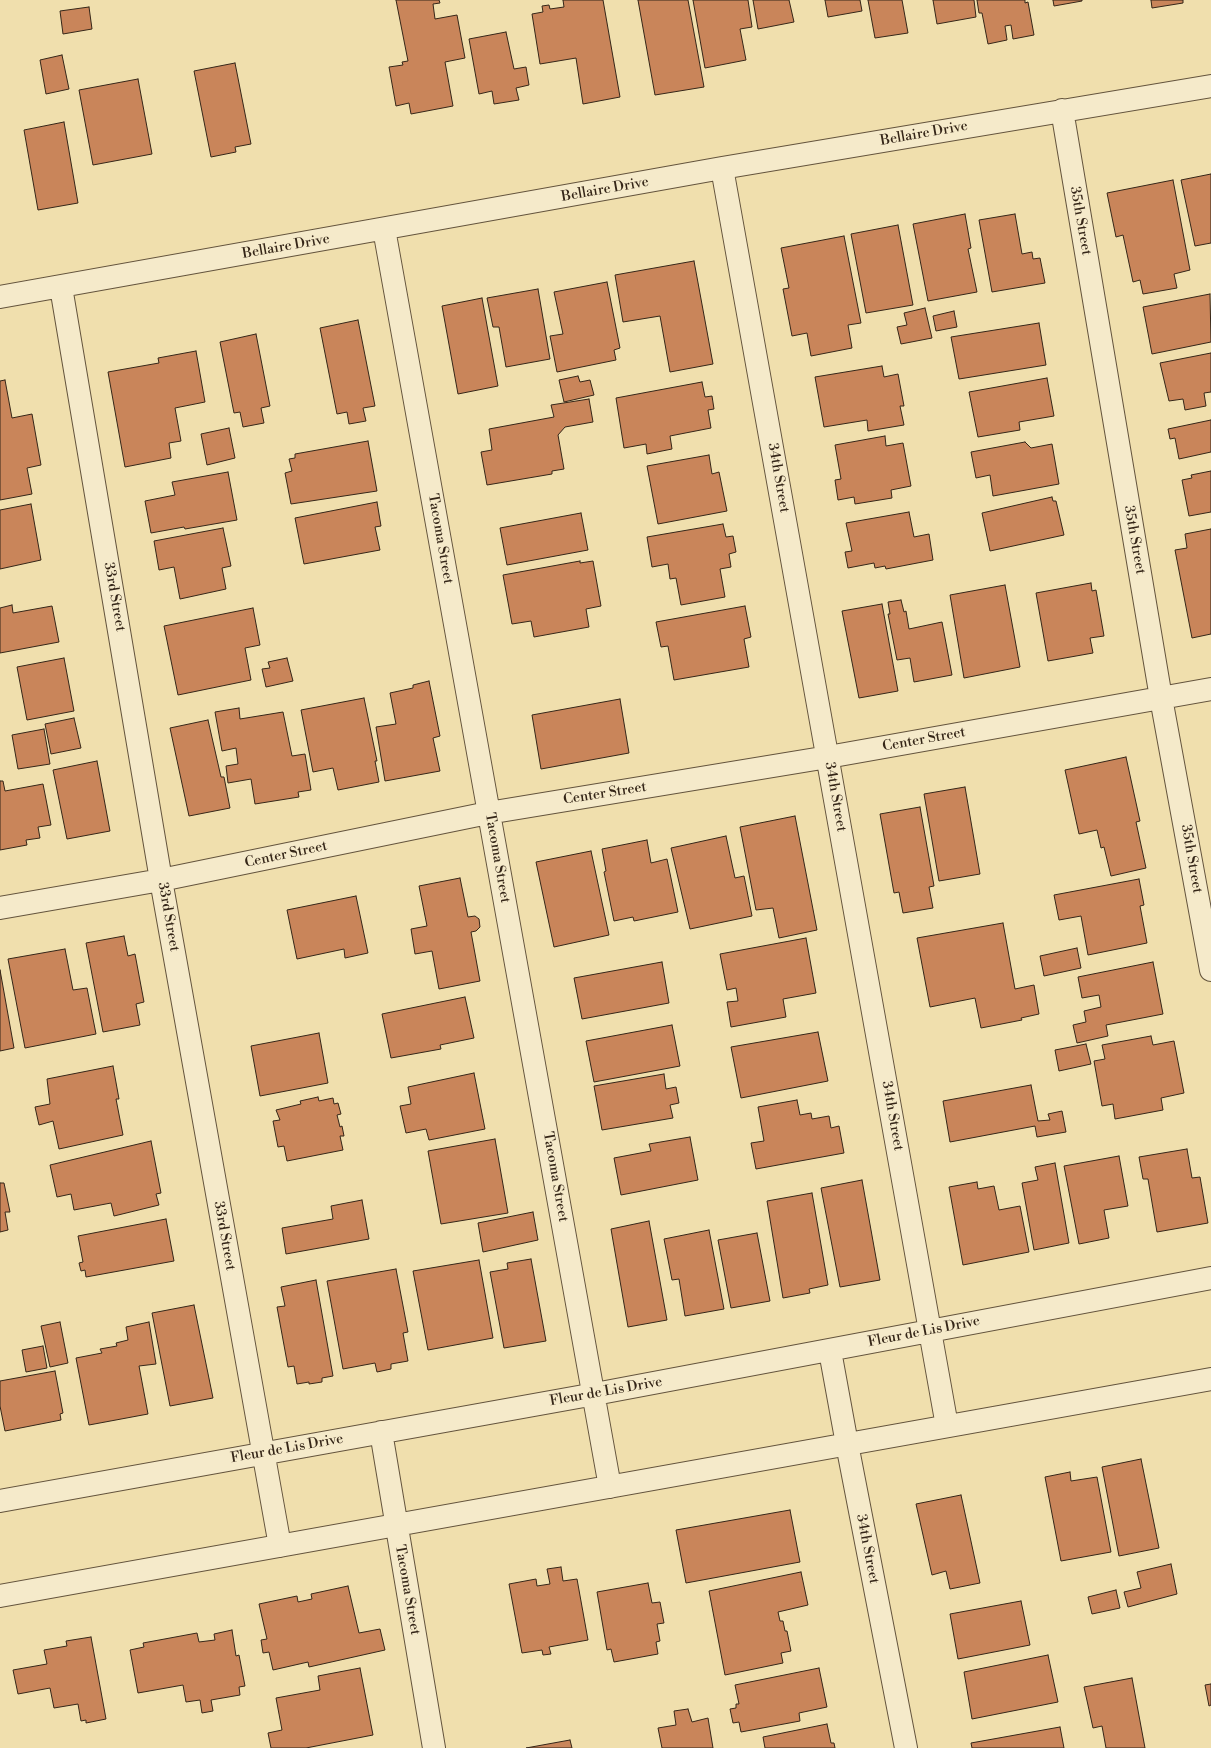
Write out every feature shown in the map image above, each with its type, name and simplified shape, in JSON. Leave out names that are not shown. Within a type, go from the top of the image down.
[{"type":"street","name":"Bellaire Drive","points":[[0,297],[384,230],[722,168],[1211,86]]},
{"type":"street","name":"35th Street","points":[[1062,110],[1161,698],[1211,970]]},
{"type":"street","name":"34th Street","points":[[722,168],[947,1426]]},
{"type":"street","name":"Tacoma Street","points":[[384,230],[610,1487]]},
{"type":"street","name":"33rd Street","points":[[61,286],[161,880],[280,1546]]},
{"type":"street","name":"Center Street","points":[[0,908],[161,880],[488,813],[828,757],[1211,689]]},
{"type":"street","name":"Fleur de Lis Drive","points":[[0,1501],[830,1351],[1211,1278]]},
{"type":"street","name":"34th Street","points":[[830,1351],[906,1748]]},
{"type":"street","points":[[0,1596],[1211,1379]]},
{"type":"street","name":"Tacoma Street","points":[[381,1432],[434,1748]]},
{"type":"building","points":[[396,0],[439,0],[440,3],[433,4],[435,19],[457,15],[465,58],[445,62],[453,106],[411,114],[409,103],[396,106],[389,67],[403,65],[402,62],[408,61]]},
{"type":"building","points":[[563,0],[603,0],[620,97],[583,104],[576,58],[540,64],[532,14],[543,12],[542,6],[549,5],[550,9],[564,7]]},
{"type":"building","points":[[638,0],[688,0],[704,87],[655,95]]},
{"type":"building","points":[[693,0],[748,0],[752,27],[740,29],[746,60],[705,68]]},
{"type":"building","points":[[753,0],[789,0],[794,22],[758,29]]},
{"type":"building","points":[[825,0],[860,0],[862,11],[828,17]]},
{"type":"building","points":[[868,0],[902,0],[908,33],[875,38]]},
{"type":"building","points":[[933,0],[974,0],[976,17],[937,24]]},
{"type":"building","points":[[977,0],[1025,0],[1025,3],[1028,2],[1034,35],[1013,39],[1011,25],[1005,26],[1007,40],[988,44],[982,13],[979,13]]},
{"type":"building","points":[[1053,0],[1082,0],[1082,1],[1054,6]]},
{"type":"building","points":[[1151,0],[1183,0],[1183,3],[1152,8]]},
{"type":"building","points":[[89,7],[92,29],[63,34],[60,11]]},
{"type":"building","points":[[506,32],[514,69],[526,67],[529,85],[516,88],[519,100],[494,104],[492,91],[479,94],[469,39]]},
{"type":"building","points":[[62,55],[69,89],[46,94],[40,60]]},
{"type":"building","points":[[235,63],[251,144],[235,147],[236,152],[211,157],[194,71]]},
{"type":"building","points":[[138,79],[152,154],[93,165],[79,90]]},
{"type":"building","points":[[64,122],[78,203],[38,210],[24,130]]},
{"type":"building","points":[[1211,174],[1211,243],[1195,246],[1181,180]]},
{"type":"building","points":[[1173,180],[1190,270],[1174,274],[1177,288],[1143,294],[1140,280],[1133,282],[1123,235],[1116,237],[1107,193]]},
{"type":"building","points":[[965,214],[971,248],[968,249],[977,292],[928,301],[913,224]]},
{"type":"building","points":[[1015,214],[1022,254],[1032,252],[1033,259],[1040,258],[1045,283],[992,292],[979,220]]},
{"type":"building","points":[[898,225],[913,305],[866,313],[851,234]]},
{"type":"building","points":[[844,236],[861,323],[848,325],[852,348],[811,356],[807,333],[792,336],[783,289],[789,288],[781,248]]},
{"type":"building","points":[[694,261],[713,364],[670,372],[660,316],[623,322],[615,275]]},
{"type":"building","points":[[607,282],[620,348],[614,350],[616,360],[557,372],[550,336],[563,334],[554,292]]},
{"type":"building","points":[[538,289],[550,359],[506,367],[499,327],[493,327],[487,298]]},
{"type":"building","points":[[1210,294],[1211,342],[1152,354],[1143,307]]},
{"type":"building","points":[[482,298],[498,386],[458,394],[442,306]]},
{"type":"building","points":[[925,308],[932,338],[901,344],[897,327],[907,325],[904,313]]},
{"type":"building","points":[[954,311],[957,327],[936,331],[933,316]]},
{"type":"building","points":[[358,320],[375,406],[363,408],[366,421],[349,424],[347,412],[337,414],[320,328]]},
{"type":"building","points":[[1039,323],[1046,365],[959,379],[951,337]]},
{"type":"building","points":[[256,334],[270,406],[261,408],[264,423],[243,427],[240,412],[234,413],[220,342]]},
{"type":"building","points":[[196,351],[205,402],[175,408],[181,441],[169,443],[171,458],[125,467],[108,372],[159,363],[158,358]]},
{"type":"building","points":[[1211,353],[1211,392],[1204,393],[1206,406],[1185,410],[1183,399],[1169,401],[1160,363]]},
{"type":"building","points":[[882,366],[884,377],[898,374],[904,406],[900,406],[904,425],[868,431],[867,420],[824,427],[815,377]]},
{"type":"building","points":[[578,376],[580,382],[590,380],[594,395],[564,402],[559,380]]},
{"type":"building","points":[[1047,378],[1054,416],[1019,422],[1020,430],[978,437],[969,392]]},
{"type":"building","points":[[5,380],[12,418],[32,414],[41,465],[27,468],[32,494],[0,500],[0,381]]},
{"type":"building","points":[[702,382],[705,397],[712,396],[714,409],[708,410],[711,428],[670,436],[672,449],[647,454],[646,444],[624,448],[616,398]]},
{"type":"building","points":[[589,399],[593,422],[565,427],[558,435],[564,469],[552,471],[552,474],[487,485],[481,452],[492,450],[489,429],[554,417],[551,405]]},
{"type":"building","points":[[1211,420],[1211,452],[1179,459],[1175,438],[1170,439],[1168,429]]},
{"type":"building","points":[[229,428],[235,458],[207,465],[201,434]]},
{"type":"building","points":[[885,436],[886,446],[903,443],[911,486],[891,490],[892,498],[855,504],[854,497],[838,500],[835,480],[841,479],[835,445]]},
{"type":"building","points":[[368,441],[377,491],[291,504],[285,473],[292,471],[289,459],[295,458],[295,454]]},
{"type":"building","points":[[1025,442],[1031,448],[1052,444],[1059,484],[993,496],[990,475],[976,478],[971,452]]},
{"type":"building","points":[[709,455],[712,474],[719,472],[727,511],[658,524],[647,466]]},
{"type":"building","points":[[1211,471],[1211,512],[1189,516],[1182,480],[1192,478],[1191,475]]},
{"type":"building","points":[[228,472],[237,520],[151,533],[145,501],[175,495],[172,482]]},
{"type":"building","points":[[1052,497],[1053,501],[1056,501],[1064,535],[990,551],[982,513]]},
{"type":"building","points":[[377,502],[381,526],[375,527],[380,550],[304,564],[295,518]]},
{"type":"building","points":[[31,504],[41,560],[0,569],[0,510]]},
{"type":"building","points":[[909,512],[914,537],[929,534],[933,560],[886,569],[885,566],[875,568],[874,563],[848,568],[845,552],[852,551],[846,523]]},
{"type":"building","points":[[581,513],[588,550],[507,565],[500,528]]},
{"type":"building","points":[[723,524],[726,537],[733,536],[736,552],[729,554],[731,567],[720,569],[725,597],[681,605],[676,578],[670,579],[668,564],[652,567],[647,537]]},
{"type":"building","points":[[223,528],[231,566],[222,568],[226,589],[180,599],[174,567],[159,570],[154,541]]},
{"type":"building","points":[[1211,529],[1211,634],[1192,638],[1175,550],[1187,548],[1185,534]]},
{"type":"building","points":[[580,561],[580,563],[593,561],[601,606],[586,609],[589,627],[534,637],[531,621],[512,624],[503,575]]},
{"type":"building","points":[[1091,583],[1092,591],[1096,590],[1104,636],[1090,638],[1093,653],[1048,661],[1036,593]]},
{"type":"building","points":[[1005,585],[1020,667],[964,678],[950,595]]},
{"type":"building","points":[[901,600],[904,612],[906,611],[909,629],[942,622],[952,675],[914,682],[910,658],[897,660],[888,614],[890,614],[888,602]]},
{"type":"building","points":[[882,604],[898,691],[859,698],[842,611]]},
{"type":"building","points":[[12,605],[13,613],[52,606],[59,642],[0,653],[0,608]]},
{"type":"building","points":[[745,606],[751,637],[744,639],[749,667],[674,680],[668,646],[661,647],[656,622]]},
{"type":"building","points":[[253,608],[260,645],[245,648],[251,680],[178,695],[164,626]]},
{"type":"building","points":[[64,658],[74,711],[27,720],[17,667]]},
{"type":"building","points":[[287,658],[293,681],[266,687],[262,669],[270,668],[268,662]]},
{"type":"building","points":[[429,681],[440,736],[433,738],[440,771],[385,781],[376,727],[396,724],[390,693],[413,688],[413,685]]},
{"type":"building","points":[[364,698],[377,761],[375,761],[379,782],[338,790],[333,768],[313,772],[301,710]]},
{"type":"building","points":[[620,699],[629,753],[541,769],[532,715]]},
{"type":"building","points":[[239,708],[240,719],[283,712],[292,756],[305,754],[311,790],[298,792],[299,797],[255,804],[251,779],[228,783],[226,766],[238,764],[236,748],[222,751],[215,712]]},
{"type":"building","points":[[74,718],[81,748],[51,754],[45,724]]},
{"type":"building","points":[[208,720],[221,777],[224,777],[230,808],[189,816],[170,728]]},
{"type":"building","points":[[44,729],[50,764],[18,769],[12,735]]},
{"type":"building","points":[[1126,757],[1140,821],[1136,822],[1146,868],[1111,876],[1104,847],[1101,848],[1097,830],[1079,834],[1065,770]]},
{"type":"building","points":[[97,761],[110,831],[67,839],[53,770]]},
{"type":"building","points":[[0,781],[3,781],[5,791],[43,784],[51,825],[38,827],[40,838],[26,840],[27,845],[0,850]]},
{"type":"building","points":[[965,787],[980,874],[939,881],[924,794]]},
{"type":"building","points":[[920,807],[934,886],[929,887],[933,908],[903,913],[899,892],[894,893],[880,814]]},
{"type":"building","points":[[795,816],[817,930],[779,938],[773,908],[756,910],[740,827]]},
{"type":"building","points":[[726,836],[735,878],[744,876],[752,916],[690,929],[671,848]]},
{"type":"building","points":[[647,840],[651,863],[667,859],[678,912],[634,921],[633,917],[614,921],[604,872],[606,871],[602,849]]},
{"type":"building","points":[[591,851],[609,935],[554,947],[536,862]]},
{"type":"building","points":[[460,878],[468,917],[475,916],[479,919],[480,927],[476,931],[471,932],[480,981],[439,989],[432,951],[415,954],[411,929],[427,926],[419,886]]},
{"type":"building","points":[[1139,879],[1144,905],[1140,906],[1147,943],[1088,955],[1081,916],[1059,920],[1054,895]]},
{"type":"building","points":[[356,896],[368,953],[345,958],[344,949],[297,959],[287,910]]},
{"type":"building","points":[[1003,923],[1015,989],[1034,985],[1039,1014],[1021,1018],[1022,1020],[981,1028],[975,998],[930,1007],[917,938]]},
{"type":"building","points":[[124,936],[128,956],[135,954],[144,1002],[136,1004],[140,1025],[103,1032],[86,943]]},
{"type":"building","points":[[806,938],[816,993],[783,999],[786,1017],[731,1027],[727,1002],[738,1001],[736,988],[727,990],[720,954]]},
{"type":"building","points":[[1077,948],[1081,968],[1044,976],[1040,956]]},
{"type":"building","points":[[65,949],[73,990],[87,988],[96,1034],[25,1048],[8,959]]},
{"type":"building","points":[[662,962],[669,1003],[582,1019],[574,978]]},
{"type":"building","points":[[1153,962],[1163,1014],[1106,1025],[1108,1036],[1077,1043],[1073,1025],[1086,1022],[1084,1011],[1101,1007],[1099,995],[1082,998],[1078,977]]},
{"type":"building","points":[[0,970],[14,1048],[0,1051]]},
{"type":"building","points":[[465,997],[474,1038],[440,1045],[441,1049],[391,1058],[382,1014]]},
{"type":"building","points":[[672,1025],[680,1066],[594,1082],[586,1041]]},
{"type":"building","points":[[818,1032],[828,1081],[741,1098],[731,1047]]},
{"type":"building","points":[[319,1033],[328,1083],[260,1096],[251,1046]]},
{"type":"building","points":[[1151,1036],[1153,1045],[1174,1041],[1184,1093],[1161,1098],[1163,1110],[1115,1119],[1113,1104],[1102,1106],[1094,1061],[1105,1059],[1102,1045]]},
{"type":"building","points":[[1086,1044],[1091,1064],[1059,1071],[1055,1050]]},
{"type":"building","points":[[113,1066],[119,1099],[116,1099],[123,1135],[59,1149],[53,1121],[39,1125],[35,1107],[50,1104],[47,1079]]},
{"type":"building","points":[[474,1073],[485,1129],[429,1140],[426,1129],[406,1133],[400,1106],[411,1104],[408,1087]]},
{"type":"building","points":[[664,1074],[666,1089],[676,1087],[679,1103],[670,1105],[673,1118],[602,1130],[594,1086]]},
{"type":"building","points":[[1031,1085],[1038,1121],[1050,1120],[1048,1114],[1062,1111],[1066,1132],[1037,1137],[1035,1126],[950,1142],[943,1101]]},
{"type":"building","points":[[318,1097],[319,1101],[333,1098],[334,1104],[338,1103],[341,1114],[337,1115],[340,1127],[342,1126],[344,1136],[340,1136],[343,1150],[287,1161],[284,1146],[278,1147],[273,1121],[280,1120],[276,1110],[301,1104],[300,1101]]},
{"type":"building","points":[[797,1100],[800,1115],[811,1113],[812,1119],[829,1116],[831,1128],[839,1126],[844,1153],[756,1169],[751,1143],[764,1141],[758,1107]]},
{"type":"building","points":[[690,1137],[698,1180],[621,1195],[614,1158],[651,1151],[649,1144]]},
{"type":"building","points":[[495,1139],[508,1213],[441,1224],[428,1151]]},
{"type":"building","points":[[151,1141],[161,1193],[156,1194],[159,1205],[114,1216],[111,1203],[74,1210],[71,1194],[57,1197],[50,1165]]},
{"type":"building","points":[[1187,1149],[1192,1178],[1200,1177],[1208,1223],[1157,1232],[1148,1179],[1143,1179],[1139,1157]]},
{"type":"building","points":[[1119,1156],[1128,1206],[1104,1210],[1109,1238],[1079,1244],[1064,1166]]},
{"type":"building","points":[[1055,1163],[1069,1243],[1034,1250],[1022,1183],[1038,1180],[1035,1167]]},
{"type":"building","points":[[862,1180],[880,1280],[840,1287],[821,1188]]},
{"type":"building","points":[[977,1182],[978,1189],[994,1186],[999,1210],[1020,1206],[1029,1252],[963,1265],[949,1187]]},
{"type":"building","points":[[0,1183],[4,1183],[10,1212],[5,1212],[8,1230],[0,1232]]},
{"type":"building","points":[[812,1193],[828,1285],[809,1289],[810,1293],[783,1298],[767,1201]]},
{"type":"building","points":[[362,1200],[369,1239],[286,1254],[282,1228],[333,1219],[331,1206]]},
{"type":"building","points":[[533,1212],[538,1240],[483,1252],[478,1223]]},
{"type":"building","points":[[166,1219],[174,1261],[86,1277],[85,1270],[81,1271],[79,1263],[83,1262],[78,1236]]},
{"type":"building","points":[[649,1221],[667,1320],[628,1327],[611,1229]]},
{"type":"building","points":[[709,1230],[724,1309],[685,1316],[679,1279],[672,1280],[664,1239]]},
{"type":"building","points":[[757,1233],[770,1301],[731,1308],[718,1240]]},
{"type":"building","points":[[531,1259],[546,1341],[504,1348],[490,1272],[508,1269],[507,1263]]},
{"type":"building","points":[[479,1260],[493,1338],[428,1350],[413,1271]]},
{"type":"building","points":[[396,1269],[408,1332],[403,1333],[408,1361],[391,1364],[391,1369],[377,1372],[375,1363],[343,1369],[327,1281]]},
{"type":"building","points":[[316,1280],[333,1376],[322,1378],[322,1382],[297,1384],[294,1366],[288,1367],[277,1307],[285,1306],[281,1287]]},
{"type":"building","points":[[194,1305],[213,1398],[170,1406],[152,1313]]},
{"type":"building","points":[[60,1322],[68,1363],[50,1367],[41,1326]]},
{"type":"building","points":[[149,1322],[156,1364],[139,1366],[148,1414],[89,1425],[76,1358],[102,1353],[100,1349],[117,1346],[116,1343],[128,1340],[126,1327]]},
{"type":"building","points":[[43,1346],[47,1368],[26,1372],[22,1350]]},
{"type":"building","points":[[55,1371],[63,1413],[60,1414],[61,1420],[5,1431],[0,1406],[0,1381]]},
{"type":"building","points":[[1141,1459],[1159,1548],[1119,1556],[1102,1467]]},
{"type":"building","points":[[1070,1472],[1071,1481],[1097,1477],[1111,1552],[1061,1561],[1045,1477]]},
{"type":"building","points":[[961,1495],[980,1583],[950,1589],[946,1571],[932,1575],[916,1504]]},
{"type":"building","points":[[790,1510],[800,1562],[686,1583],[676,1530]]},
{"type":"building","points":[[1171,1564],[1177,1594],[1128,1607],[1124,1592],[1141,1588],[1137,1572]]},
{"type":"building","points":[[561,1567],[563,1581],[577,1579],[588,1640],[549,1647],[551,1654],[543,1655],[542,1650],[522,1653],[509,1584],[536,1579],[537,1586],[550,1584],[547,1569]]},
{"type":"building","points":[[801,1572],[808,1605],[778,1612],[780,1621],[783,1621],[785,1631],[787,1631],[791,1651],[781,1653],[783,1663],[725,1675],[709,1591]]},
{"type":"building","points":[[648,1583],[652,1603],[660,1602],[664,1623],[657,1624],[660,1641],[656,1642],[658,1654],[614,1662],[611,1649],[607,1650],[597,1592]]},
{"type":"building","points":[[348,1586],[359,1633],[380,1629],[385,1650],[309,1667],[308,1662],[273,1670],[269,1652],[263,1653],[261,1640],[267,1639],[259,1604],[297,1596],[298,1602],[312,1599],[311,1594]]},
{"type":"building","points":[[1116,1590],[1120,1608],[1092,1614],[1088,1597]]},
{"type":"building","points":[[1021,1601],[1030,1645],[958,1659],[950,1614]]},
{"type":"building","points":[[232,1630],[236,1656],[239,1655],[245,1686],[239,1687],[240,1695],[211,1700],[213,1711],[202,1713],[200,1700],[186,1702],[183,1685],[138,1693],[130,1650],[144,1647],[143,1643],[197,1633],[199,1642],[215,1640],[214,1634]]},
{"type":"building","points":[[91,1637],[106,1719],[86,1723],[86,1720],[81,1721],[78,1704],[54,1708],[50,1688],[18,1694],[13,1670],[47,1664],[44,1650],[67,1646],[66,1641]]},
{"type":"building","points":[[1048,1655],[1058,1702],[972,1719],[964,1672]]},
{"type":"building","points":[[360,1668],[373,1735],[306,1748],[271,1748],[268,1733],[282,1730],[276,1698],[320,1690],[318,1676]]},
{"type":"building","points":[[819,1668],[827,1707],[799,1713],[800,1721],[741,1732],[739,1722],[733,1723],[730,1709],[736,1708],[736,1704],[739,1704],[735,1685]]},
{"type":"building","points":[[1132,1678],[1145,1748],[1106,1748],[1102,1726],[1093,1728],[1084,1687]]},
{"type":"building","points":[[1211,1684],[1211,1705],[1209,1706],[1205,1685]]},
{"type":"building","points":[[688,1709],[692,1722],[708,1718],[713,1748],[662,1748],[658,1728],[676,1725],[674,1711]]},
{"type":"building","points":[[827,1724],[831,1743],[834,1743],[835,1748],[765,1748],[763,1737]]},
{"type":"building","points":[[1060,1727],[1064,1748],[972,1748],[971,1743]]},
{"type":"building","points":[[570,1740],[572,1748],[526,1748]]}]
